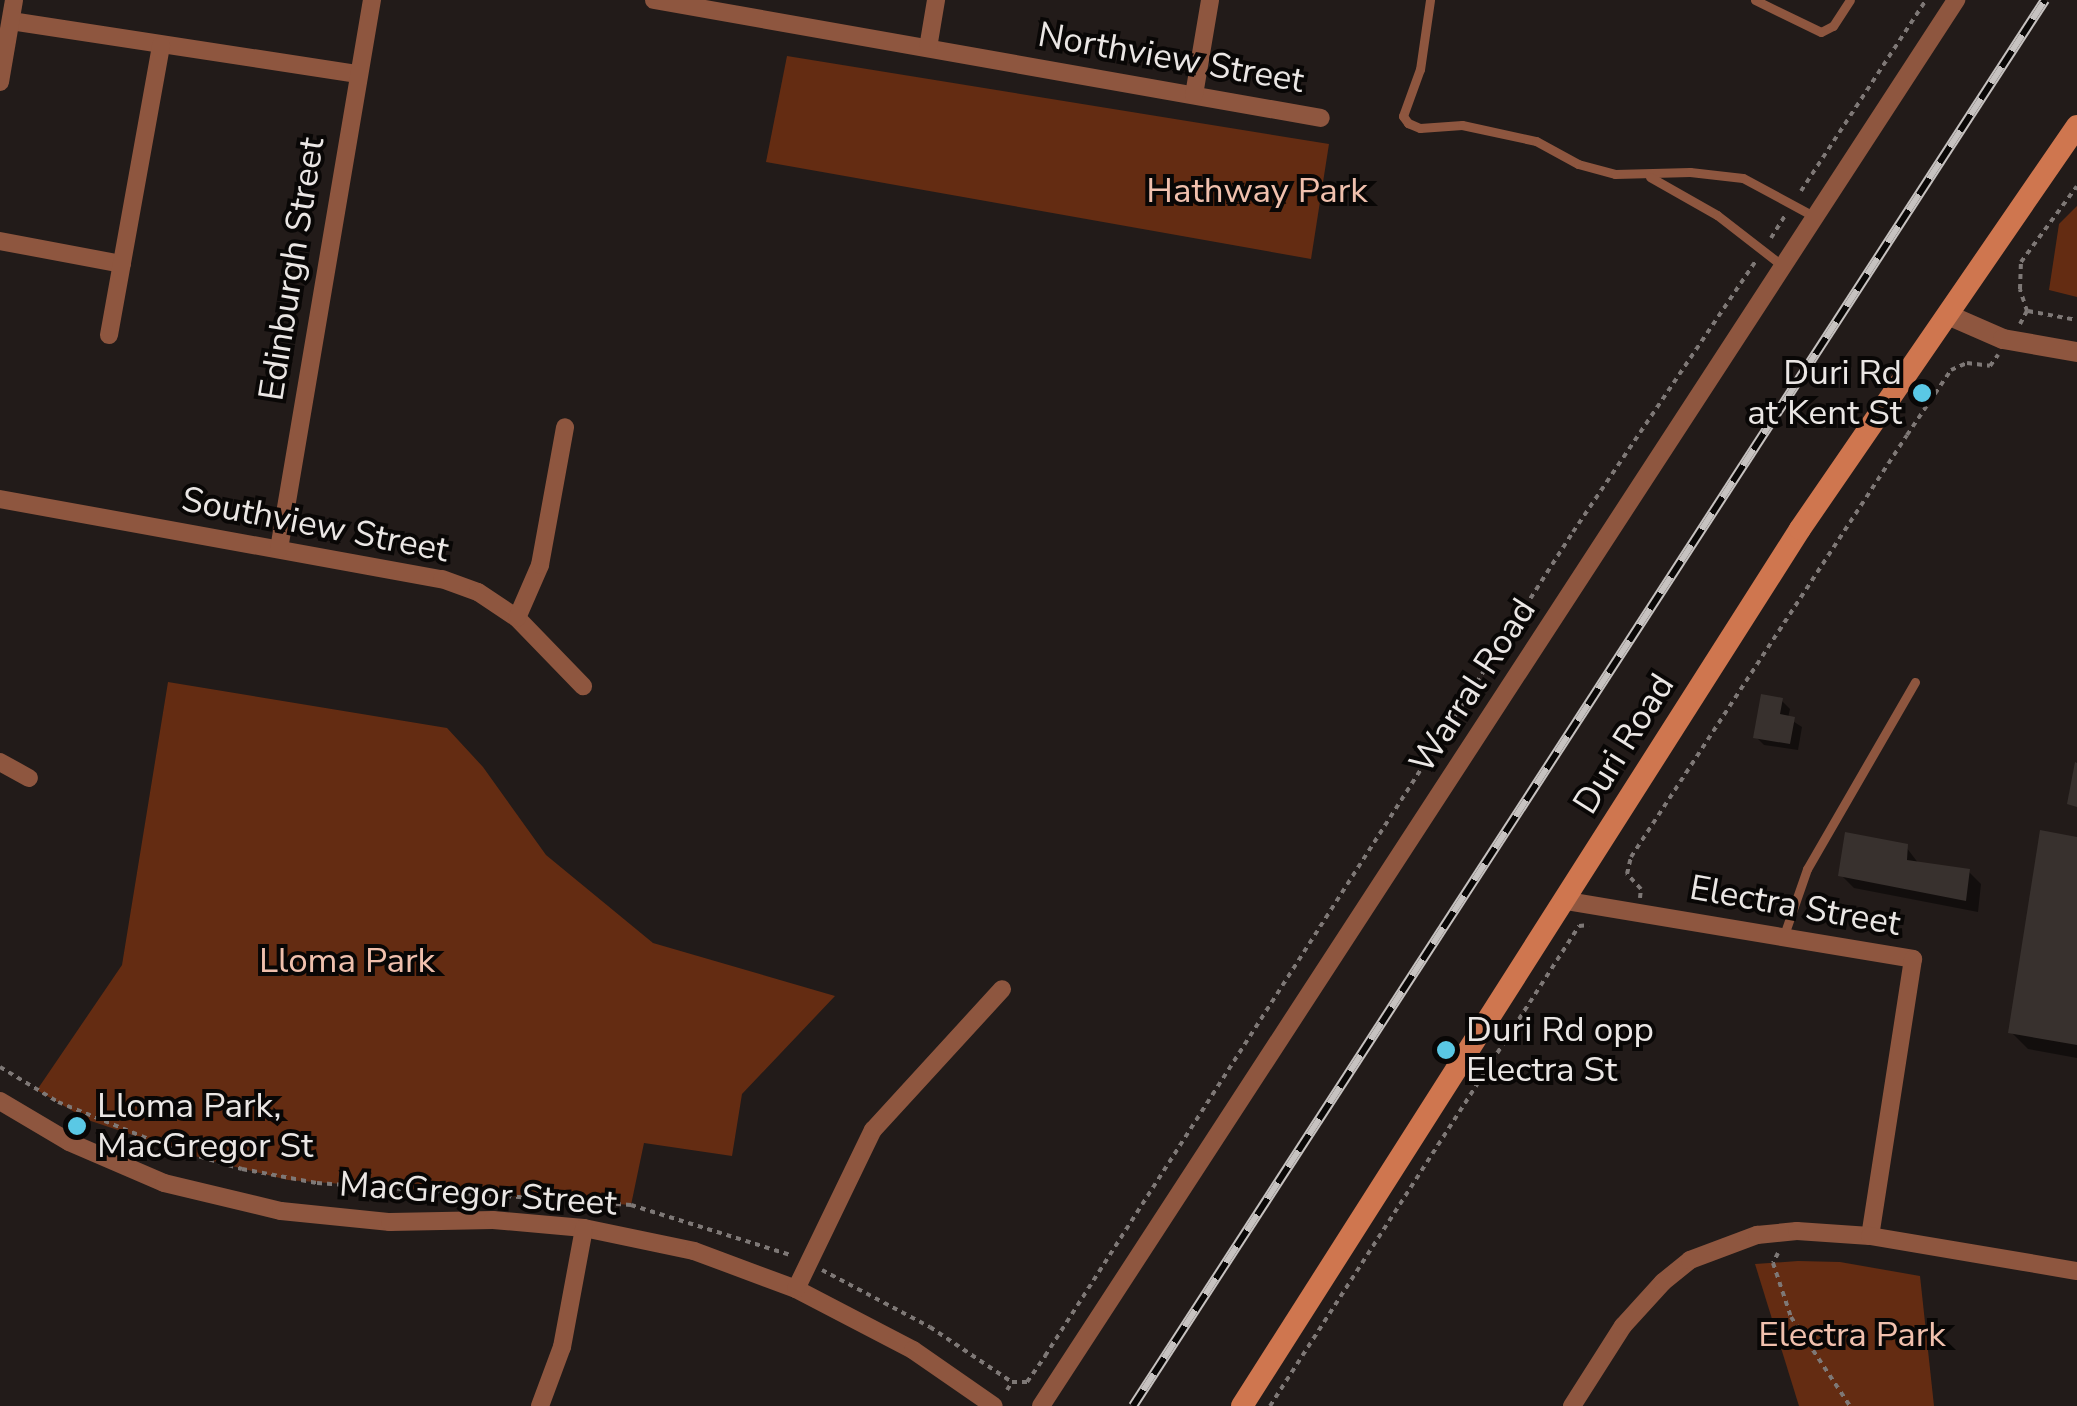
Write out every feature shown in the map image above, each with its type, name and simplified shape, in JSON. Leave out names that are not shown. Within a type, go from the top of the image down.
[{"type":"main road","name":"Duri Road","points":[[1242,1406],[1567,901],[1800,529],[2077,126]]},
{"type":"street","points":[[0,82],[14,0]]},
{"type":"street","name":"Edinburgh Street","points":[[279,549],[372,0]]},
{"type":"street","name":"Northview Street","points":[[654,0],[1321,118]]},
{"type":"street","points":[[928,48],[936,0]]},
{"type":"street","points":[[1194,94],[1210,0]]},
{"type":"street","name":"Warral Road","points":[[1041,1406],[1956,0]]},
{"type":"street","points":[[10,21],[358,74]]},
{"type":"street","points":[[109,335],[161,46]]},
{"type":"street","points":[[0,241],[122,264]]},
{"type":"street","points":[[1948,315],[2003,338],[2077,352]]},
{"type":"street","points":[[517,618],[540,565],[565,427]]},
{"type":"street","name":"Southview Street","points":[[0,500],[442,579],[478,592],[517,618],[583,686]]},
{"type":"street","points":[[0,762],[28,778]]},
{"type":"street","name":"Electra Street","points":[[1567,901],[1913,959],[1870,1236]]},
{"type":"street","points":[[796,1289],[873,1130],[1002,989]]},
{"type":"street","name":"MacGregor Street","points":[[0,1101],[69,1142],[164,1183],[281,1211],[390,1222],[493,1220],[584,1228],[694,1251],[796,1289],[913,1350],[994,1406]]},
{"type":"street","points":[[540,1406],[562,1347],[584,1228]]},
{"type":"street","points":[[1572,1406],[1639,1306],[1690,1260],[1757,1234],[1870,1236],[2077,1271]]},
{"type":"lane","points":[[1430,0],[1420,70],[1403,116],[1408,124],[1420,128],[1462,125],[1536,140],[1592,170],[1650,176],[1690,172],[1732,176],[1756,182],[1817,218]]},
{"type":"lane","points":[[1755,0],[1821,32],[1834,26],[1850,0]]},
{"type":"lane","points":[[1650,176],[1718,215],[1784,267]]},
{"type":"lane","points":[[1784,935],[1806,869],[1915,682]]},
{"type":"path","points":[[1007,1390],[1012,1382],[1027,1382],[1045,1356],[1573,532],[1926,0]]},
{"type":"path","points":[[2027,311],[2020,289],[2021,262],[2077,186]]},
{"type":"path","points":[[2027,311],[2077,320]]},
{"type":"path","points":[[1637,912],[1642,889],[1627,874],[1631,857],[1951,370],[1967,363],[1995,364],[2003,338],[2027,311]]},
{"type":"path","points":[[1270,1406],[1580,926],[1599,926]]},
{"type":"path","points":[[1789,1232],[1773,1262],[1790,1317],[1850,1406]]},
{"type":"green space","name":"Hathway Park","points":[[787,56],[1329,144],[1311,259],[766,162]]},
{"type":"green space","points":[[2077,206],[2077,297],[2049,290],[2059,224]]},
{"type":"green space","name":"Lloma Park","points":[[168,682],[447,728],[483,767],[546,855],[653,943],[835,996],[742,1094],[732,1156],[644,1143],[631,1205],[288,1180],[204,1159],[88,1120],[37,1090],[122,965]]},
{"type":"green space","name":"Electra Park","points":[[1840,1262],[1920,1276],[1934,1406],[1799,1406],[1755,1264]]},
{"type":"building","points":[[1761,694],[1783,698],[1780,714],[1795,717],[1790,744],[1753,738]]},
{"type":"building","points":[[2077,763],[2077,807],[2067,804]]},
{"type":"building","points":[[2040,830],[2077,837],[2077,1045],[2008,1033]]},
{"type":"building","points":[[1845,832],[1908,844],[1907,860],[1970,869],[1966,901],[1838,876]]},
{"type":"railway","points":[[1133,1406],[2045,0]]},
{"type":"place","name":"Duri Rd at Kent St","points":[[1922,393]]},
{"type":"place","name":"Duri Rd opp Electra St","points":[[1446,1050]]},
{"type":"place","name":"Lloma Park, MacGregor St","points":[[77,1126]]}]
